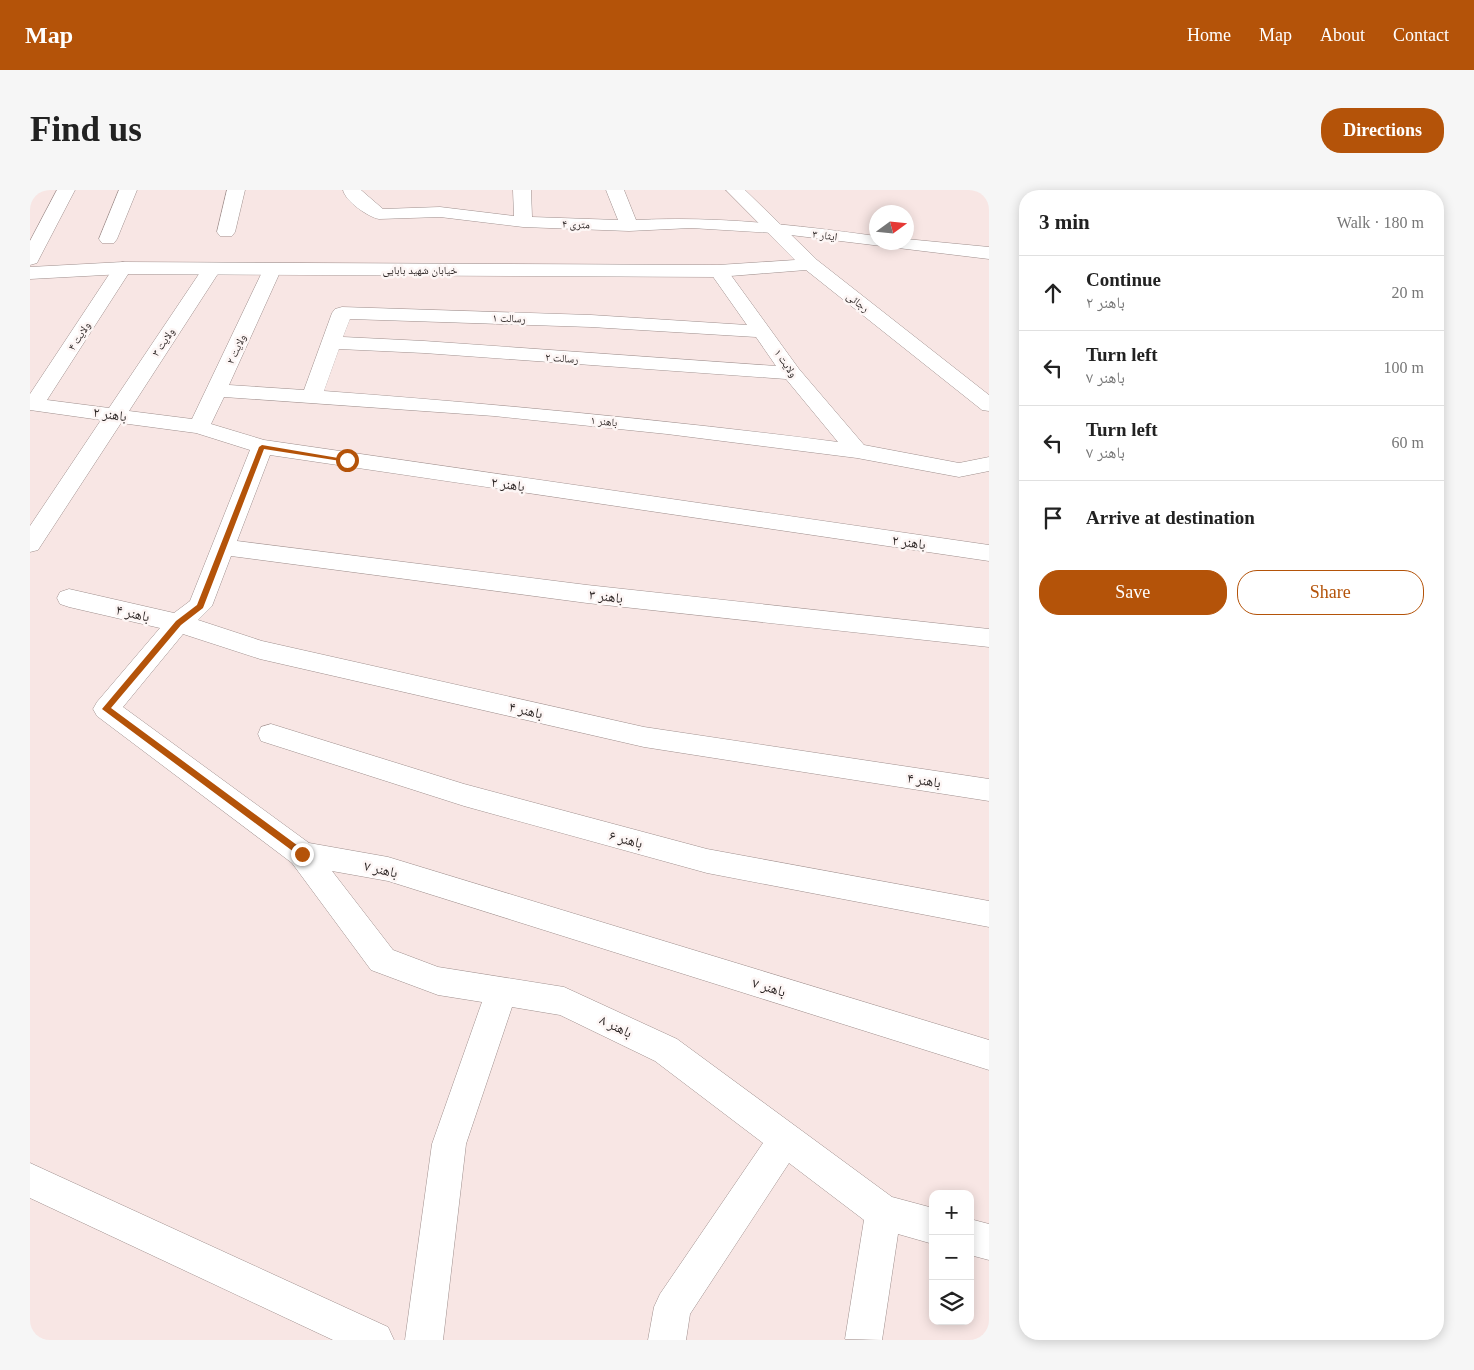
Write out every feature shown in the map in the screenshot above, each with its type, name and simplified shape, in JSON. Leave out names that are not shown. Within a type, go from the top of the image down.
[{"type":"street","points":[[30,259],[66,190]]},
{"type":"street","points":[[108,239],[128,190]]},
{"type":"street","points":[[226,232],[236,190]]},
{"type":"street","name":"۴ متری","points":[[352,190],[352,193],[379,214],[440,205],[523,222],[628,226],[691,223],[774,228]]},
{"type":"street","points":[[522,190],[523,222]]},
{"type":"street","points":[[615,190],[628,226]]},
{"type":"street","name":"رجائی","points":[[735,190],[810,264],[989,405]]},
{"type":"street","name":"ایثار ۳","points":[[774,228],[869,240]]},
{"type":"street","points":[[914,245],[989,253]]},
{"type":"street","name":"خیابان شهید بابایی","points":[[30,273],[123,268],[718,271],[810,264]]},
{"type":"street","name":"ولایت ۴","points":[[32,404],[123,268]]},
{"type":"street","name":"ولایت ۳","points":[[30,544],[212,269]]},
{"type":"street","name":"ولایت ۲","points":[[199,427],[272,270]]},
{"type":"street","name":"ولایت ۱","points":[[718,271],[764,332],[792,374],[857,451]]},
{"type":"street","name":"رسالت ۱","points":[[312,396],[342,313],[591,321],[764,332]]},
{"type":"street","name":"رسالت ۲","points":[[331,343],[424,347],[792,374]]},
{"type":"street","name":"باهنر ۱","points":[[217,390],[312,396],[657,426],[857,451],[959,470],[989,464]]},
{"type":"street","name":"باهنر ۲","points":[[32,404],[199,427],[262,447],[989,553]]},
{"type":"street","name":"باهنر ۷","points":[[262,447],[200,606],[178,623],[106,709],[302,854],[388,869],[989,1055]]},
{"type":"street","name":"باهنر ۳","points":[[223,547],[587,594],[989,638]]},
{"type":"street","name":"باهنر ۴","points":[[69,598],[178,623],[260,650],[644,737],[989,790]]},
{"type":"street","name":"باهنر ۶","points":[[271,734],[464,795],[707,861],[989,914]]},
{"type":"street","name":"باهنر ۸","points":[[302,854],[382,960],[438,981],[564,1001],[666,1050],[883,1212],[929,1225]]},
{"type":"street","points":[[424,1340],[449,1144],[502,991]]},
{"type":"street","points":[[667,1340],[673,1307],[785,1139]]},
{"type":"street","points":[[30,1180],[375,1340]]},
{"type":"street","points":[[864,1339],[883,1212]]},
{"type":"street","points":[[974,1238],[989,1242]]},
{"type":"route","points":[[302,854],[106,709],[178,623],[200,606],[262,447],[347,460]]}]
